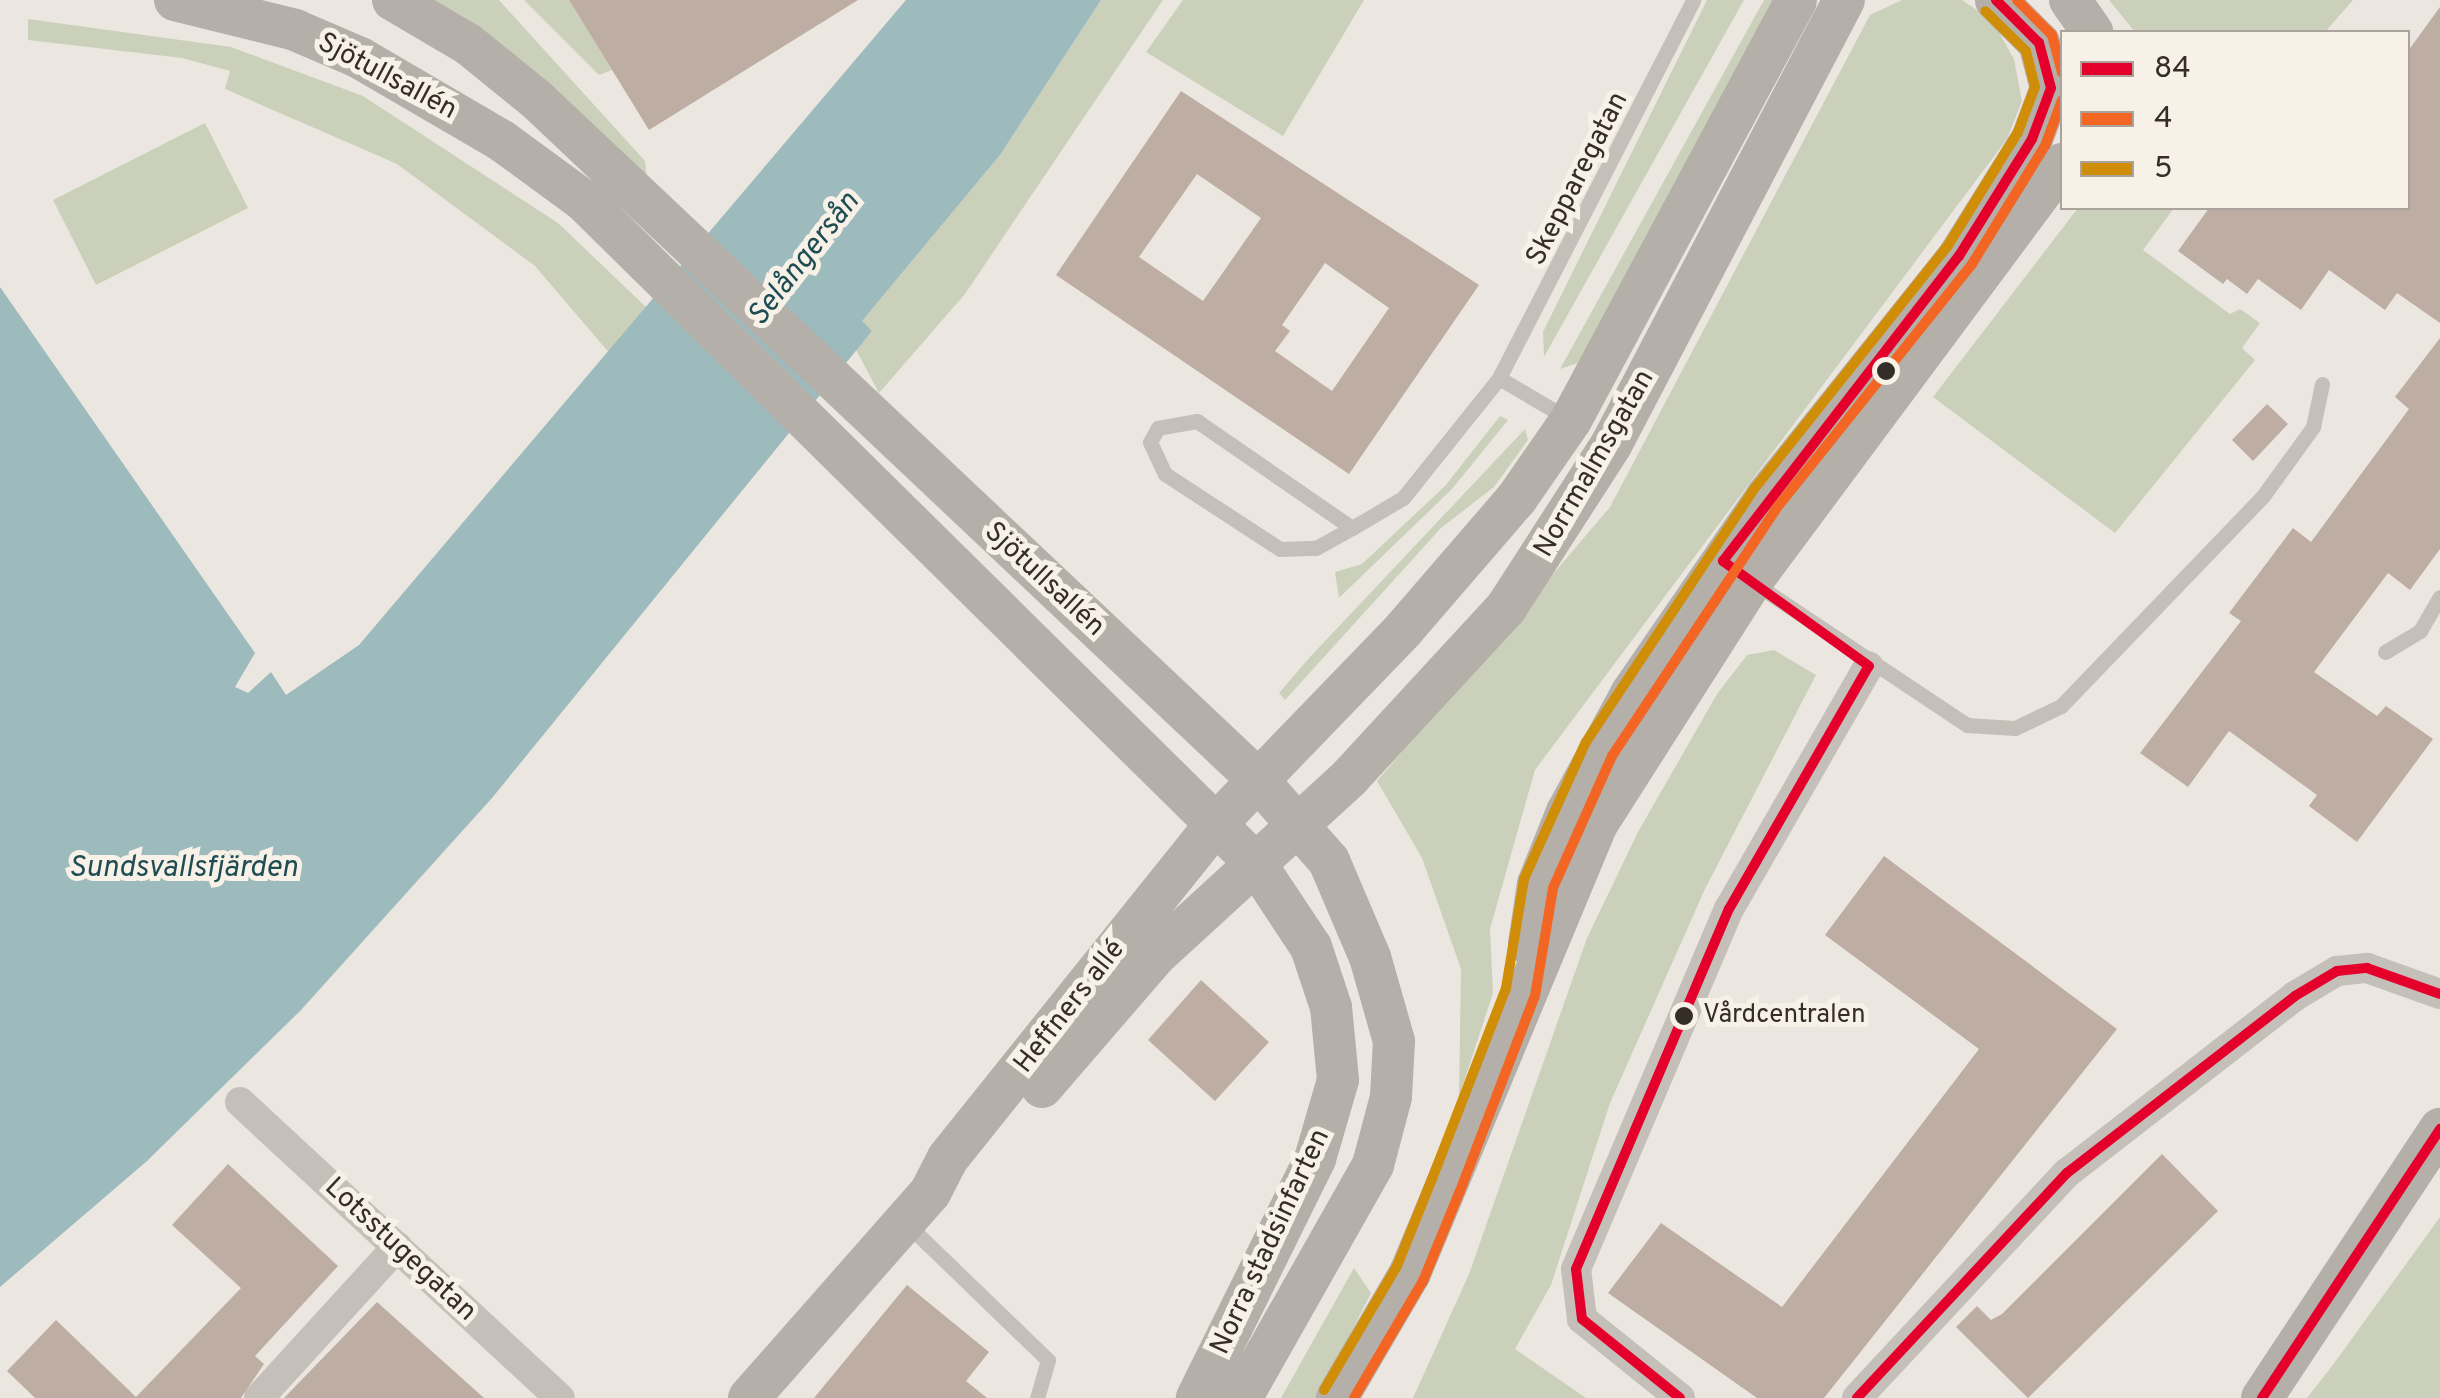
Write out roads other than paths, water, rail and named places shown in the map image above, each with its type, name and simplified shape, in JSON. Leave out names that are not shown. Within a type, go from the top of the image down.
[{"type":"main road","name":"Sjötullsallén","points":[[175,0],[295,30],[432,96],[582,200],[668,279],[818,396],[1258,779],[1301,823]]},
{"type":"main road","points":[[394,0],[468,44],[536,99],[694,245],[818,396]]},
{"type":"main road","name":"Norrmalmsgatan","points":[[1215,825],[1404,629],[1516,498],[1570,420],[1796,0]]},
{"type":"main road","name":"Norrmalmsgatan","points":[[1256,864],[1465,656],[1561,532],[1844,0]]},
{"type":"main road","points":[[1738,571],[1959,256],[2032,139],[2051,88],[2039,43],[1996,0]]},
{"type":"main road","points":[[2070,0],[2091,30]]},
{"type":"main road","points":[[1338,1398],[1410,1273],[1521,992],[1538,884],[1568,812],[1631,694],[1738,571],[2060,167]]},
{"type":"main road","name":"Sjötullsallén","points":[[818,396],[1215,825],[1256,864]]},
{"type":"main road","name":"Norra stadsinfarten","points":[[1240,1398],[1373,1165],[1391,1097],[1394,1040],[1370,957],[1329,861],[1301,823]]},
{"type":"main road","name":"Heffners allé","points":[[917,1208],[948,1158],[1215,825]]},
{"type":"main road","name":"Norra stadsinfarten","points":[[1198,1398],[1314,1159],[1338,1080],[1332,1007],[1311,948],[1256,864]]},
{"type":"main road","name":"Heffners allé","points":[[749,1398],[917,1208],[1000,1133],[1156,954],[1256,864]]},
{"type":"main road","points":[[2262,1398],[2440,1129]]},
{"type":"street","points":[[1680,1398],[1582,1319],[1576,1269],[1729,909],[1869,666]]},
{"type":"street","points":[[1857,1398],[2067,1173],[2295,996],[2337,971],[2367,968],[2440,994]]},
{"type":"street","name":"Lotsstugegatan","points":[[240,1102],[560,1398]]},
{"type":"street","points":[[260,1398],[396,1247]]},
{"type":"lane","name":"Skepparegatan","points":[[1352,528],[1197,421],[1158,428],[1150,442],[1165,474],[1280,549],[1316,548],[1352,528],[1403,498],[1499,378],[1693,0]]},
{"type":"lane","points":[[1499,378],[1570,420]]},
{"type":"lane","points":[[1738,571],[1869,666],[1967,725],[2015,728],[2061,706],[2300,452],[2322,384]]},
{"type":"lane","points":[[2385,652],[2420,631],[2440,597]]},
{"type":"lane","points":[[917,1208],[1048,1360],[1037,1398]]},
{"type":"water","name":"Sundsvallsfjärden","points":[[906,0],[1101,0],[1000,155],[862,321],[872,331],[492,798],[301,1010],[147,1161],[0,1287],[0,287],[255,653],[235,687],[248,693],[271,672],[286,695],[359,645]]},
{"type":"place","name":"Vårdcentralen","points":[[1684,1016]]},
{"type":"water label","name":"Selångersån","points":[[805,260]]}]
